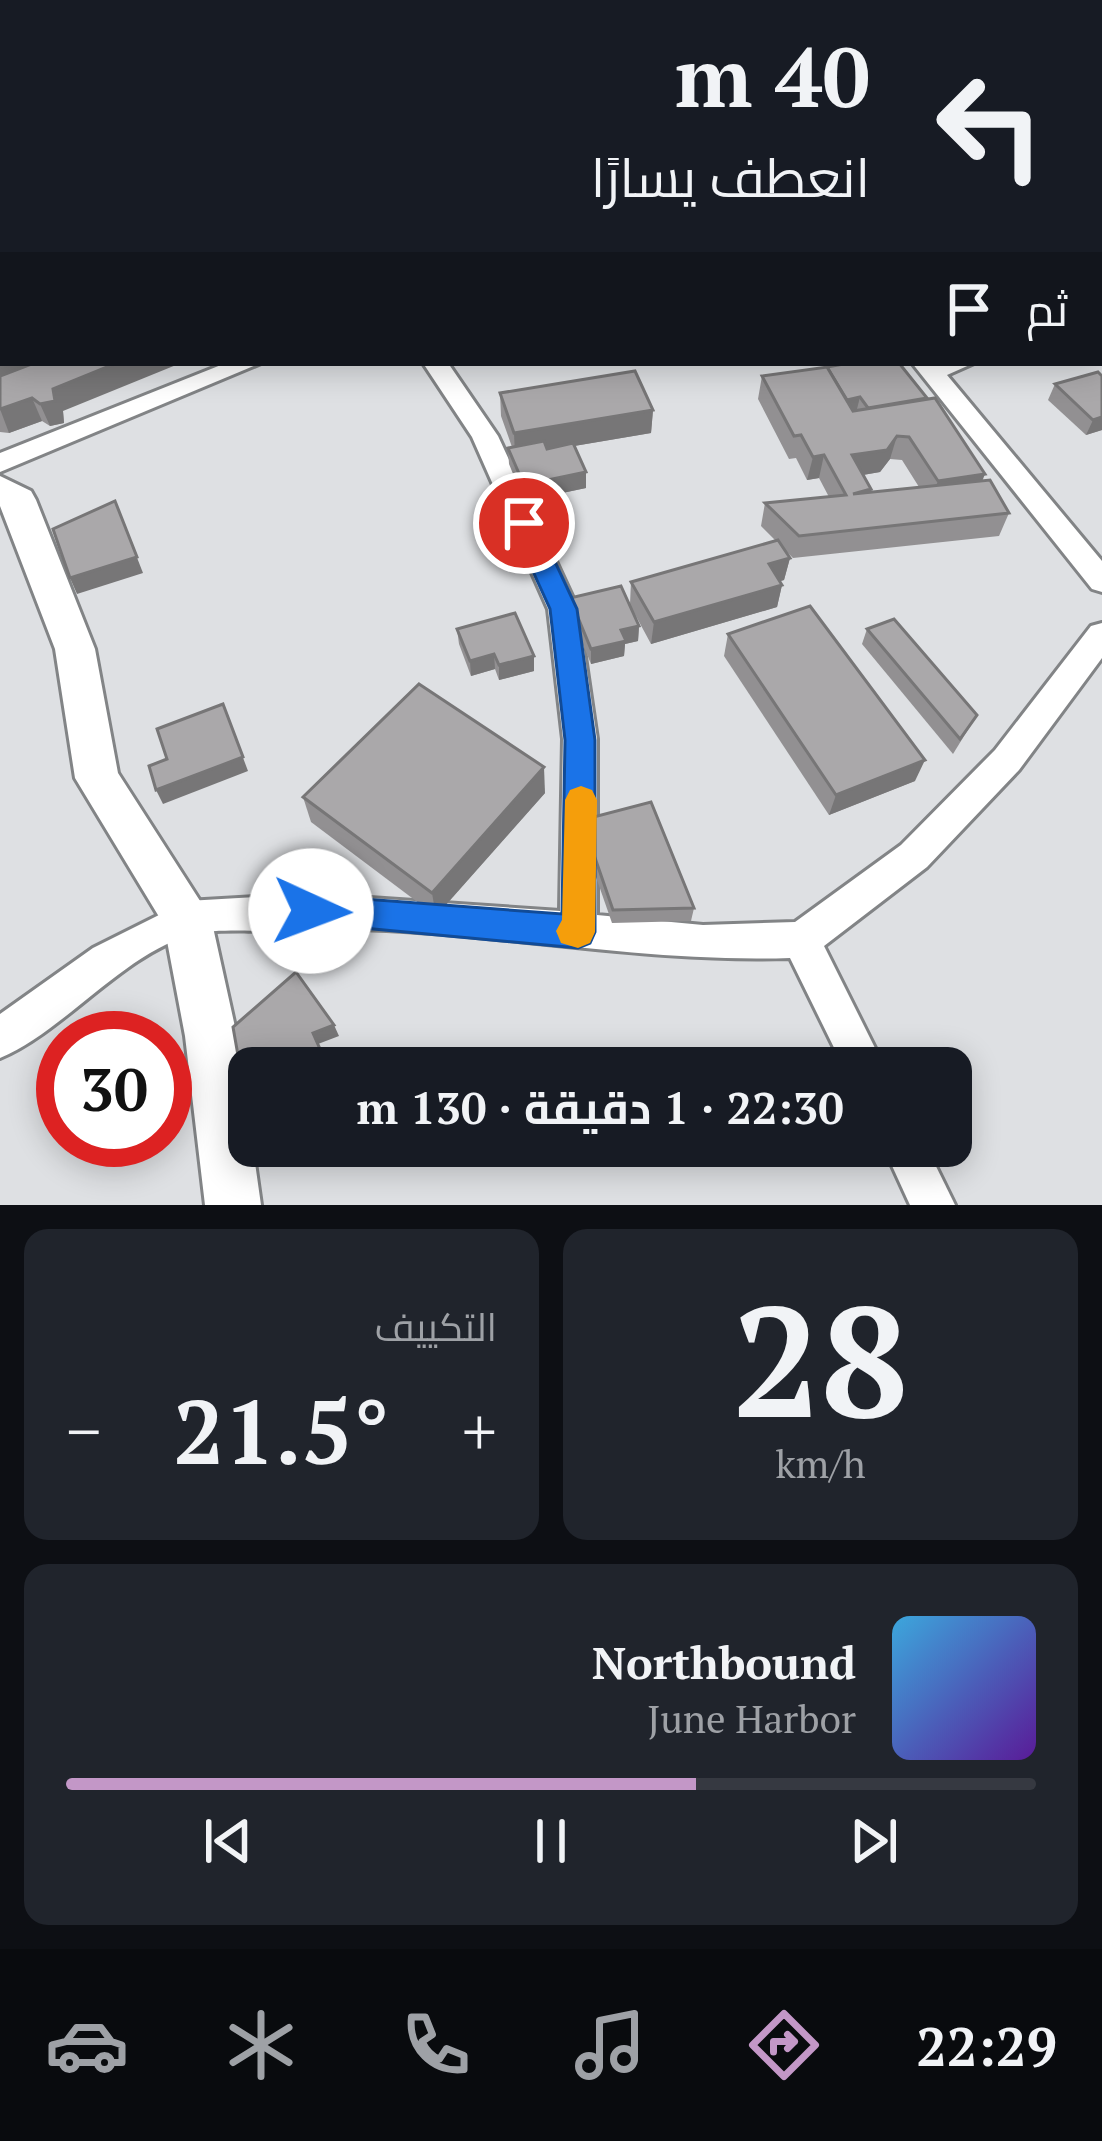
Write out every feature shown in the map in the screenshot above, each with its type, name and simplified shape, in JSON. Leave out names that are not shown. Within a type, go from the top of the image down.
[{"type":"street","points":[[0,463],[242,366]]},
{"type":"street","points":[[437,366],[485,436],[563,609],[580,740],[578,932]]},
{"type":"street","points":[[927,367],[1102,581]]},
{"type":"street","points":[[0,489],[18,500],[75,649],[97,778],[187,918],[212,1036],[233,1205]]},
{"type":"street","points":[[0,1038],[106,961],[187,918],[311,911],[436,916],[704,943],[801,940],[914,856],[1007,760],[1102,635]]},
{"type":"street","points":[[801,940],[854,1047]]},
{"type":"street","points":[[914,1167],[933,1205]]},
{"type":"building","points":[[26,366],[110,366],[53,389],[55,401],[40,404],[32,398],[0,409],[0,376]]},
{"type":"building","points":[[901,366],[927,398],[868,408],[860,397],[847,400],[827,367]]},
{"type":"building","points":[[827,367],[853,411],[935,398],[985,474],[938,481],[909,437],[897,436],[887,450],[852,455],[871,489],[853,494],[990,480],[1009,513],[799,536],[765,503],[846,495],[824,455],[813,457],[801,435],[794,436],[762,376]]},
{"type":"building","points":[[635,371],[653,410],[514,433],[500,393]]},
{"type":"building","points":[[1098,372],[1102,376],[1102,417],[1093,420],[1055,384]]},
{"type":"building","points":[[544,441],[547,449],[573,443],[586,472],[524,485],[508,448]]},
{"type":"building","points":[[115,501],[137,557],[70,578],[53,529]]},
{"type":"building","points":[[778,540],[790,558],[769,564],[782,585],[654,622],[631,582]]},
{"type":"building","points":[[621,586],[639,626],[621,630],[626,641],[591,649],[570,598]]},
{"type":"building","points":[[810,606],[925,760],[836,795],[728,634]]},
{"type":"building","points":[[515,613],[534,656],[499,665],[494,654],[470,661],[457,629]]},
{"type":"building","points":[[894,619],[977,715],[960,739],[867,629]]},
{"type":"building","points":[[419,684],[544,767],[432,893],[303,797]]},
{"type":"building","points":[[223,704],[243,757],[156,790],[149,766],[167,759],[157,729]]},
{"type":"building","points":[[651,802],[694,908],[613,910],[582,820]]},
{"type":"building","points":[[296,972],[334,1025],[313,1033],[319,1047],[237,1047],[233,1027]]},
{"type":"slow traffic","points":[[573,931],[578,932],[581,800]]},
{"type":"route","points":[[311,911],[436,916],[578,932],[580,740],[563,609],[524,523]]}]
